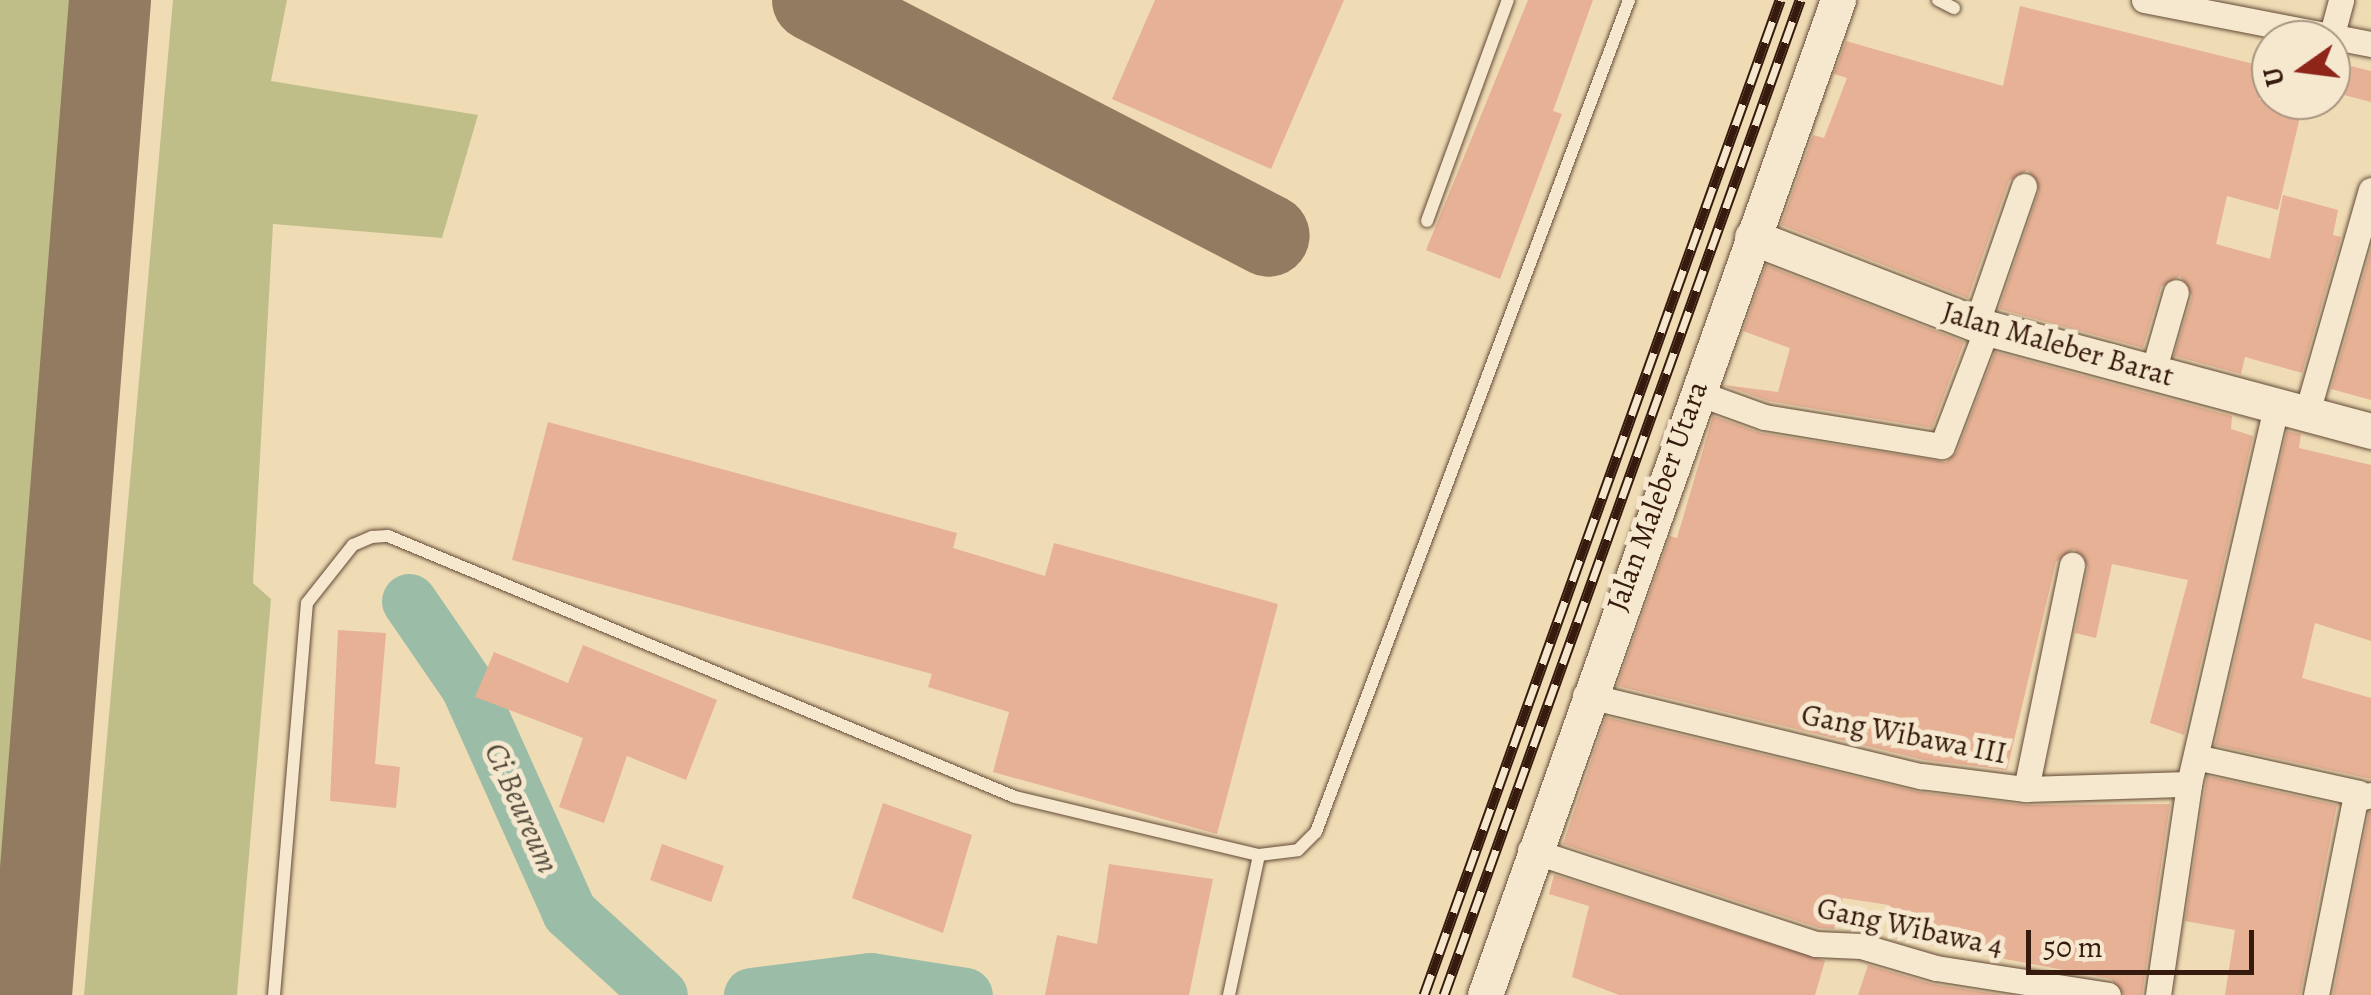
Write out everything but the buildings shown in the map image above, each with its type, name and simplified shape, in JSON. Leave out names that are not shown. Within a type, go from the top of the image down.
[{"type":"street","name":"Jalan Maleber Utara","points":[[1484,995],[1585,695],[1838,0]]},
{"type":"street","points":[[2144,0],[2255,20]]},
{"type":"street","points":[[1695,392],[1764,417],[1944,446],[2024,186]]},
{"type":"street","points":[[2158,995],[2189,784],[2200,758],[2291,412],[2371,190]]},
{"type":"street","name":"Jalan Maleber Barat","points":[[1752,237],[1981,326],[2371,431]]},
{"type":"street","points":[[2153,372],[2176,292]]},
{"type":"street","points":[[2026,789],[2072,566]]},
{"type":"street","name":"Gang Wibawa III","points":[[1585,695],[1920,776],[2026,789],[2189,784]]},
{"type":"street","points":[[2200,758],[2365,794],[2316,995]]},
{"type":"street","name":"Gang Wibawa 4","points":[[1530,850],[1816,944],[1860,946],[1936,968],[2108,995]]},
{"type":"lane","points":[[1427,221],[1508,0]]},
{"type":"lane","points":[[274,995],[307,603],[353,545],[372,537],[388,536],[1015,796],[1259,855],[1298,850],[1316,832],[1628,0]]},
{"type":"lane","points":[[1938,0],[1954,8]]},
{"type":"lane","points":[[1229,995],[1259,855]]},
{"type":"shaded area","points":[[0,0],[85,0],[0,994]]},
{"type":"shaded area","points":[[173,0],[287,0],[271,81],[478,115],[442,238],[273,224],[253,583],[271,599],[237,995],[84,995]]},
{"type":"waterway","name":"Ci Beureum","points":[[409,601],[468,687],[569,912],[660,995]]},
{"type":"waterway","name":"Ci Beureum","points":[[751,995],[870,980],[965,995]]},
{"type":"taxiway","points":[[31,995],[110,0]]},
{"type":"taxiway","points":[[813,0],[1269,236]]},
{"type":"railway","points":[[1424,995],[1780,0]]},
{"type":"railway","points":[[1444,995],[1800,0]]}]
